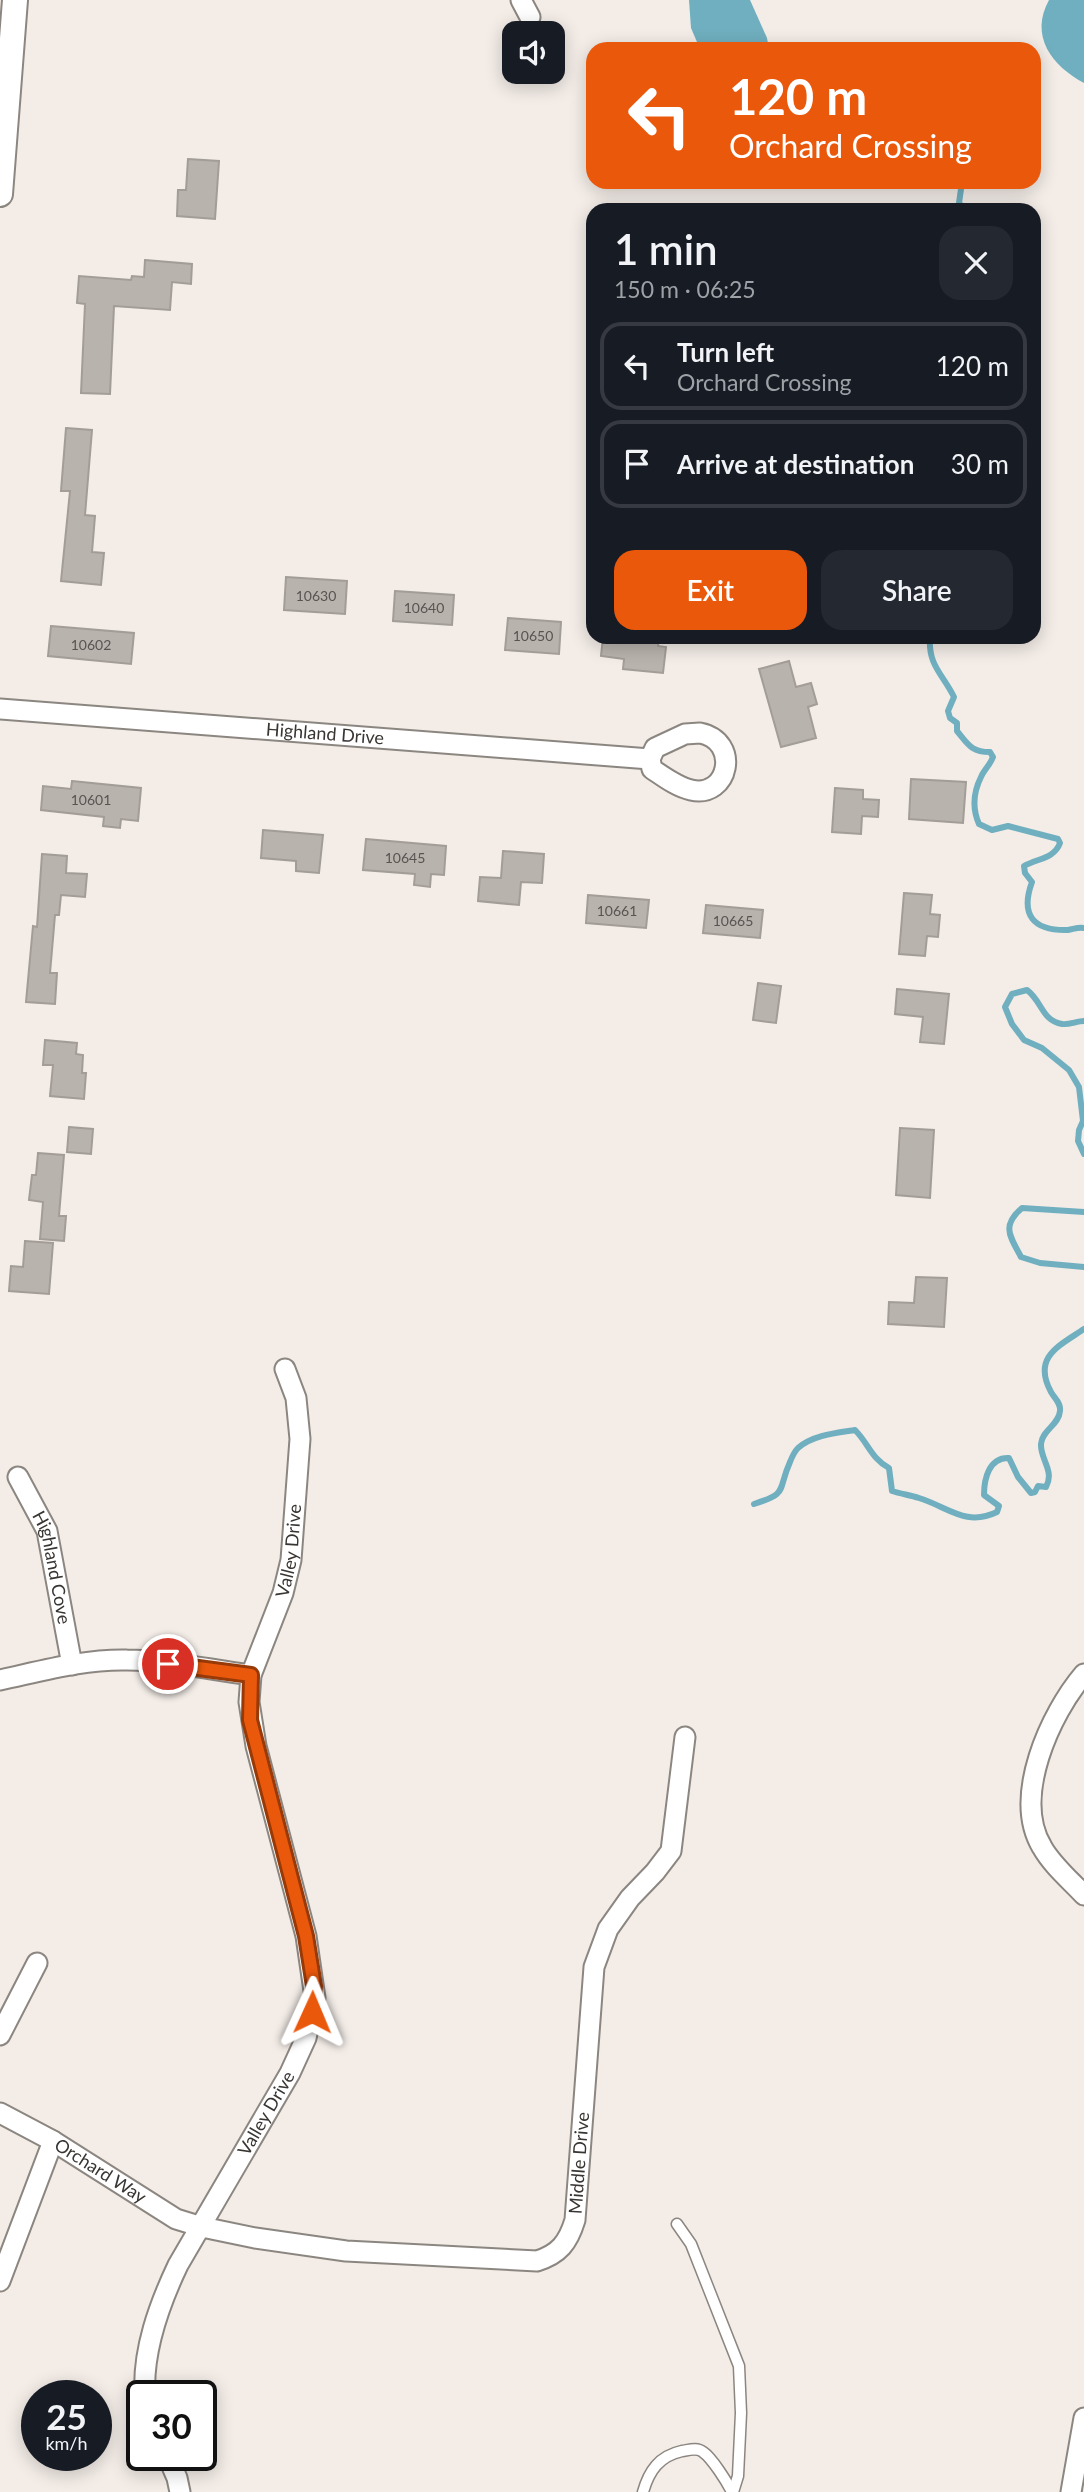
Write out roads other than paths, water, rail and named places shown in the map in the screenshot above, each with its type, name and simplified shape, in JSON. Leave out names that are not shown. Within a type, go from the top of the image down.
[{"type":"street","points":[[0,194],[15,0]]},
{"type":"street","name":"Highland Drive","points":[[0,709],[650,759]]},
{"type":"street","name":"Valley Drive","points":[[145,2380],[146,2363],[161,2305],[178,2265],[290,2073],[306,2038],[315,1998],[306,1936],[250,1720],[251,1675],[284,1593],[291,1560],[299,1426],[296,1398],[285,1369]]},
{"type":"street","name":"Highland Cove","points":[[18,1477],[47,1531],[72,1665]]},
{"type":"street","points":[[0,1680],[111,1660],[147,1661],[251,1675]]},
{"type":"street","points":[[1084,1674],[1049,1732],[1032,1779],[1029,1807],[1041,1846],[1084,1895]]},
{"type":"street","name":"Middle Drive","points":[[202,2227],[287,2243],[365,2252],[537,2261],[562,2249],[575,2220],[594,1967],[608,1929],[630,1898],[671,1851],[685,1737]]},
{"type":"street","points":[[0,2035],[37,1963]]},
{"type":"street","name":"Orchard Way","points":[[0,2113],[53,2141],[176,2218],[202,2227]]},
{"type":"street","points":[[0,2281],[53,2141]]},
{"type":"street","points":[[1071,2492],[1084,2418]]},
{"type":"street","points":[[174,2471],[180,2492]]},
{"type":"lane","points":[[677,2224],[691,2244],[739,2366],[741,2413],[738,2476],[733,2492]]},
{"type":"lane","points":[[643,2492],[647,2478],[658,2462],[671,2453],[692,2449],[703,2451],[733,2492]]},
{"type":"water","points":[[689,0],[750,0],[768,42],[697,42],[691,28]]},
{"type":"water","points":[[1049,0],[1084,0],[1084,83],[1062,68],[1047,49],[1042,26],[1043,13]]},
{"type":"waterway","points":[[959,203],[961,189]]},
{"type":"waterway","points":[[930,644],[934,663],[954,697],[948,711],[950,718],[957,723],[957,731],[970,746],[978,751],[990,752],[993,757],[976,789],[974,806],[979,824],[992,830],[1008,826],[1058,839],[1060,843],[1054,852],[1024,866],[1025,873],[1032,882],[1029,912],[1032,919],[1046,928],[1084,928]]},
{"type":"waterway","points":[[1084,1021],[1065,1024],[1055,1022],[1046,1015],[1027,990],[1012,994],[1005,1007],[1012,1024],[1024,1040],[1042,1048],[1069,1070],[1079,1087],[1083,1121],[1078,1141],[1084,1154]]},
{"type":"waterway","points":[[1084,1212],[1022,1208],[1015,1214],[1010,1226],[1021,1257],[1040,1263],[1084,1267]]},
{"type":"waterway","points":[[754,1504],[777,1494],[798,1448],[825,1435],[855,1430],[874,1455],[889,1468],[892,1491],[919,1498],[966,1517],[986,1516],[997,1512],[999,1506],[984,1495],[984,1489],[989,1470],[1002,1459],[1009,1458],[1018,1477],[1031,1493],[1035,1492],[1038,1486],[1046,1487],[1049,1476],[1041,1444],[1044,1435],[1057,1420],[1060,1408],[1046,1380],[1046,1361],[1058,1347],[1084,1329]]}]
